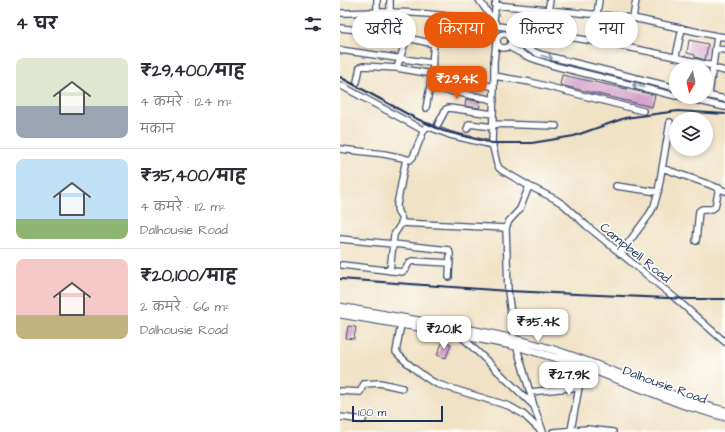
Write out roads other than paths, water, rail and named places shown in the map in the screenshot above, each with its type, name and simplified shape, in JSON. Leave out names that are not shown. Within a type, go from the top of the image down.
[{"type":"street","points":[[377,0],[377,12]]},
{"type":"street","points":[[390,0],[390,12]]},
{"type":"street","points":[[478,0],[487,12]]},
{"type":"street","points":[[548,11],[550,0]]},
{"type":"street","points":[[597,12],[599,0]]},
{"type":"street","points":[[634,12],[636,0]]},
{"type":"street","points":[[495,3],[548,11],[585,13]]},
{"type":"street","points":[[340,13],[352,13]]},
{"type":"street","points":[[638,19],[717,36],[725,36]]},
{"type":"street","points":[[498,23],[676,56],[689,60]]},
{"type":"street","points":[[498,26],[503,34],[498,37]]},
{"type":"street","points":[[340,28],[352,29]]},
{"type":"street","points":[[676,56],[682,28]]},
{"type":"street","points":[[717,36],[713,67],[725,71]]},
{"type":"street","points":[[397,68],[404,48]]},
{"type":"street","points":[[426,108],[433,72],[432,63],[434,48]]},
{"type":"street","name":"Campbell Road","points":[[495,48],[493,145],[499,168],[564,205],[725,342]]},
{"type":"street","points":[[515,48],[526,56],[550,65],[669,94]]},
{"type":"street","points":[[521,48],[538,54],[669,86]]},
{"type":"street","points":[[715,49],[725,50]]},
{"type":"street","points":[[340,50],[432,63]]},
{"type":"street","points":[[357,82],[361,66],[433,72],[494,87]]},
{"type":"street","points":[[603,77],[604,71]]},
{"type":"street","points":[[494,76],[530,82],[643,111]]},
{"type":"street","points":[[340,85],[421,129],[423,132]]},
{"type":"street","points":[[430,87],[494,100]]},
{"type":"street","points":[[713,96],[725,99]]},
{"type":"street","points":[[713,103],[725,107]]},
{"type":"street","points":[[438,124],[446,109],[449,108],[493,114]]},
{"type":"street","points":[[467,129],[469,124],[493,126],[556,126]]},
{"type":"street","points":[[340,149],[384,154],[410,160],[413,157],[427,126],[450,135],[493,145]]},
{"type":"street","points":[[620,254],[654,206],[658,192],[669,128]]},
{"type":"street","points":[[390,271],[395,232],[402,223],[402,218],[398,212],[397,205],[406,159]]},
{"type":"street","points":[[662,168],[725,191]]},
{"type":"street","points":[[529,186],[520,209],[509,221],[506,228],[508,291],[515,342],[543,432]]},
{"type":"street","points":[[616,186],[658,192]]},
{"type":"street","points":[[696,241],[700,211],[702,209],[712,209],[715,207],[718,188]]},
{"type":"street","points":[[402,223],[506,228]]},
{"type":"street","points":[[340,239],[449,250],[449,278]]},
{"type":"street","points":[[342,265],[404,272],[409,263],[414,260],[450,263]]},
{"type":"street","name":"Dalhousie Road","points":[[340,307],[451,326],[566,354],[620,374],[684,405],[725,417]]},
{"type":"street","name":"Dalhousie Road","points":[[340,314],[460,335],[515,342],[647,388],[725,410]]},
{"type":"street","points":[[401,324],[396,352],[425,377],[437,384],[509,406],[523,414],[543,432]]},
{"type":"street","points":[[451,326],[534,406]]},
{"type":"street","points":[[571,430],[583,366]]},
{"type":"street","points":[[340,391],[360,392],[364,384],[380,384],[402,388]]},
{"type":"street","points":[[530,392],[580,387]]},
{"type":"street","points":[[340,417],[363,420]]},
{"type":"street","points":[[553,432],[587,429],[613,432]]},
{"type":"railway","points":[[340,77],[413,117],[443,131],[492,143],[532,143],[574,136],[625,118],[678,111],[725,114]]},
{"type":"railway","points":[[340,279],[508,291],[690,299],[725,299]]}]
